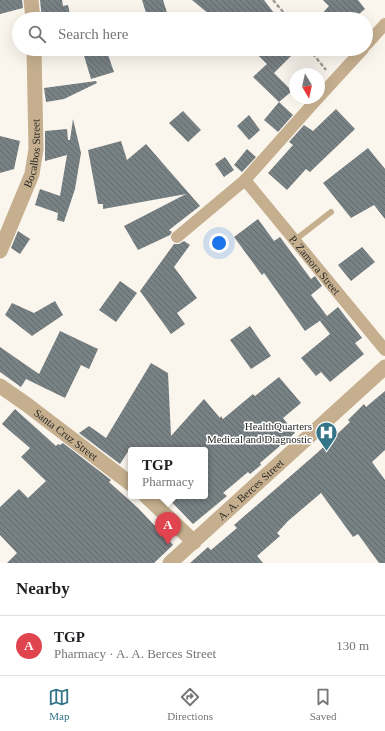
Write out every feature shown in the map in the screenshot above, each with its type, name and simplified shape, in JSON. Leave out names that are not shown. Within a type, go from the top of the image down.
[{"type":"street","points":[[31,0],[32,12]]},
{"type":"street","points":[[373,37],[385,24]]},
{"type":"street","name":"Bocalbos Street","points":[[0,251],[32,174],[36,149],[34,56]]},
{"type":"street","points":[[325,91],[356,56]]},
{"type":"street","points":[[177,237],[245,180],[314,104]]},
{"type":"street","name":"P. Zamora Street","points":[[245,180],[385,350]]},
{"type":"street","name":"A. A. Berces Street","points":[[170,563],[385,367]]},
{"type":"street","name":"Santa Cruz Street","points":[[0,386],[128,482]]},
{"type":"street","points":[[149,499],[194,542]]},
{"type":"lane","points":[[295,240],[331,212]]},
{"type":"path","points":[[273,0],[283,12]]},
{"type":"path","points":[[315,56],[334,80]]},
{"type":"building","points":[[0,0],[22,0],[23,8],[0,14]]},
{"type":"building","points":[[40,0],[62,0],[63,6],[68,5],[70,12],[41,12]]},
{"type":"building","points":[[142,0],[163,0],[167,12],[146,12]]},
{"type":"building","points":[[192,0],[264,0],[273,12],[207,12]]},
{"type":"building","points":[[323,0],[358,0],[365,9],[361,12],[323,12],[329,6]]},
{"type":"building","points":[[84,56],[108,56],[114,72],[91,79]]},
{"type":"building","points":[[259,56],[291,56],[274,73],[289,88],[289,94],[279,102],[253,77],[267,64]]},
{"type":"building","points":[[96,81],[97,83],[64,99],[46,102],[44,88]]},
{"type":"building","points":[[279,102],[293,115],[278,132],[264,120]]},
{"type":"building","points":[[336,109],[355,129],[310,172],[306,169],[287,190],[268,173],[293,145],[289,142],[304,125],[313,131]]},
{"type":"building","points":[[183,111],[201,130],[188,142],[169,123]]},
{"type":"building","points":[[249,115],[260,130],[249,140],[237,126]]},
{"type":"building","points":[[73,119],[81,153],[75,189],[64,222],[57,220],[58,213],[35,205],[40,189],[60,196],[67,155],[45,161],[45,131],[67,129],[68,140],[70,140]]},
{"type":"building","points":[[0,136],[20,141],[14,169],[0,173]]},
{"type":"building","points":[[121,141],[127,160],[146,144],[200,206],[169,230],[172,232],[170,235],[138,250],[124,226],[186,194],[103,209],[103,204],[98,204],[88,150]]},
{"type":"building","points":[[368,148],[385,169],[385,219],[374,205],[351,218],[323,183]]},
{"type":"building","points":[[247,149],[256,157],[242,172],[234,165]]},
{"type":"building","points":[[225,157],[234,170],[224,177],[215,164]]},
{"type":"building","points":[[258,219],[274,241],[280,237],[311,279],[315,276],[322,286],[311,295],[327,316],[338,307],[362,338],[355,343],[364,354],[330,382],[321,372],[316,376],[301,358],[330,334],[320,321],[324,318],[305,331],[264,273],[262,275],[234,237]]},
{"type":"building","points":[[18,231],[30,239],[20,254],[11,248]]},
{"type":"building","points":[[184,241],[190,245],[174,267],[197,298],[177,313],[185,324],[171,334],[140,291],[174,244],[179,244]]},
{"type":"building","points":[[362,247],[375,262],[351,281],[338,265]]},
{"type":"building","points":[[120,281],[137,293],[116,322],[99,310]]},
{"type":"building","points":[[55,301],[63,315],[32,336],[5,315],[12,303],[34,313]]},
{"type":"building","points":[[250,326],[271,356],[251,369],[230,340]]},
{"type":"building","points":[[60,331],[98,349],[89,369],[81,365],[65,398],[26,379],[21,387],[0,372],[0,347],[39,374]]},
{"type":"building","points":[[151,363],[168,373],[171,436],[204,399],[220,418],[221,416],[223,419],[253,394],[255,396],[279,377],[301,403],[283,418],[295,433],[260,463],[261,465],[250,474],[248,472],[223,493],[227,496],[193,524],[169,499],[208,499],[208,447],[128,447],[128,452],[120,464],[79,433],[89,426],[106,438]]},
{"type":"building","points":[[385,391],[385,450],[372,462],[385,480],[385,563],[379,563],[358,534],[353,537],[321,493],[288,521],[277,533],[280,536],[257,556],[263,563],[190,563],[208,547],[211,550],[237,528],[234,525],[317,453],[350,422],[348,420],[364,404],[366,407]]},
{"type":"building","points":[[15,409],[56,446],[63,443],[111,480],[109,482],[138,508],[173,545],[154,563],[7,563],[17,553],[0,535],[0,507],[19,489],[28,498],[46,481],[21,457],[30,448],[2,424]]},
{"type":"place","name":"HealthQuarters Medical and Diagnostic","points":[[327,452]]},
{"type":"place","name":"TGP","points":[[168,545]]}]
